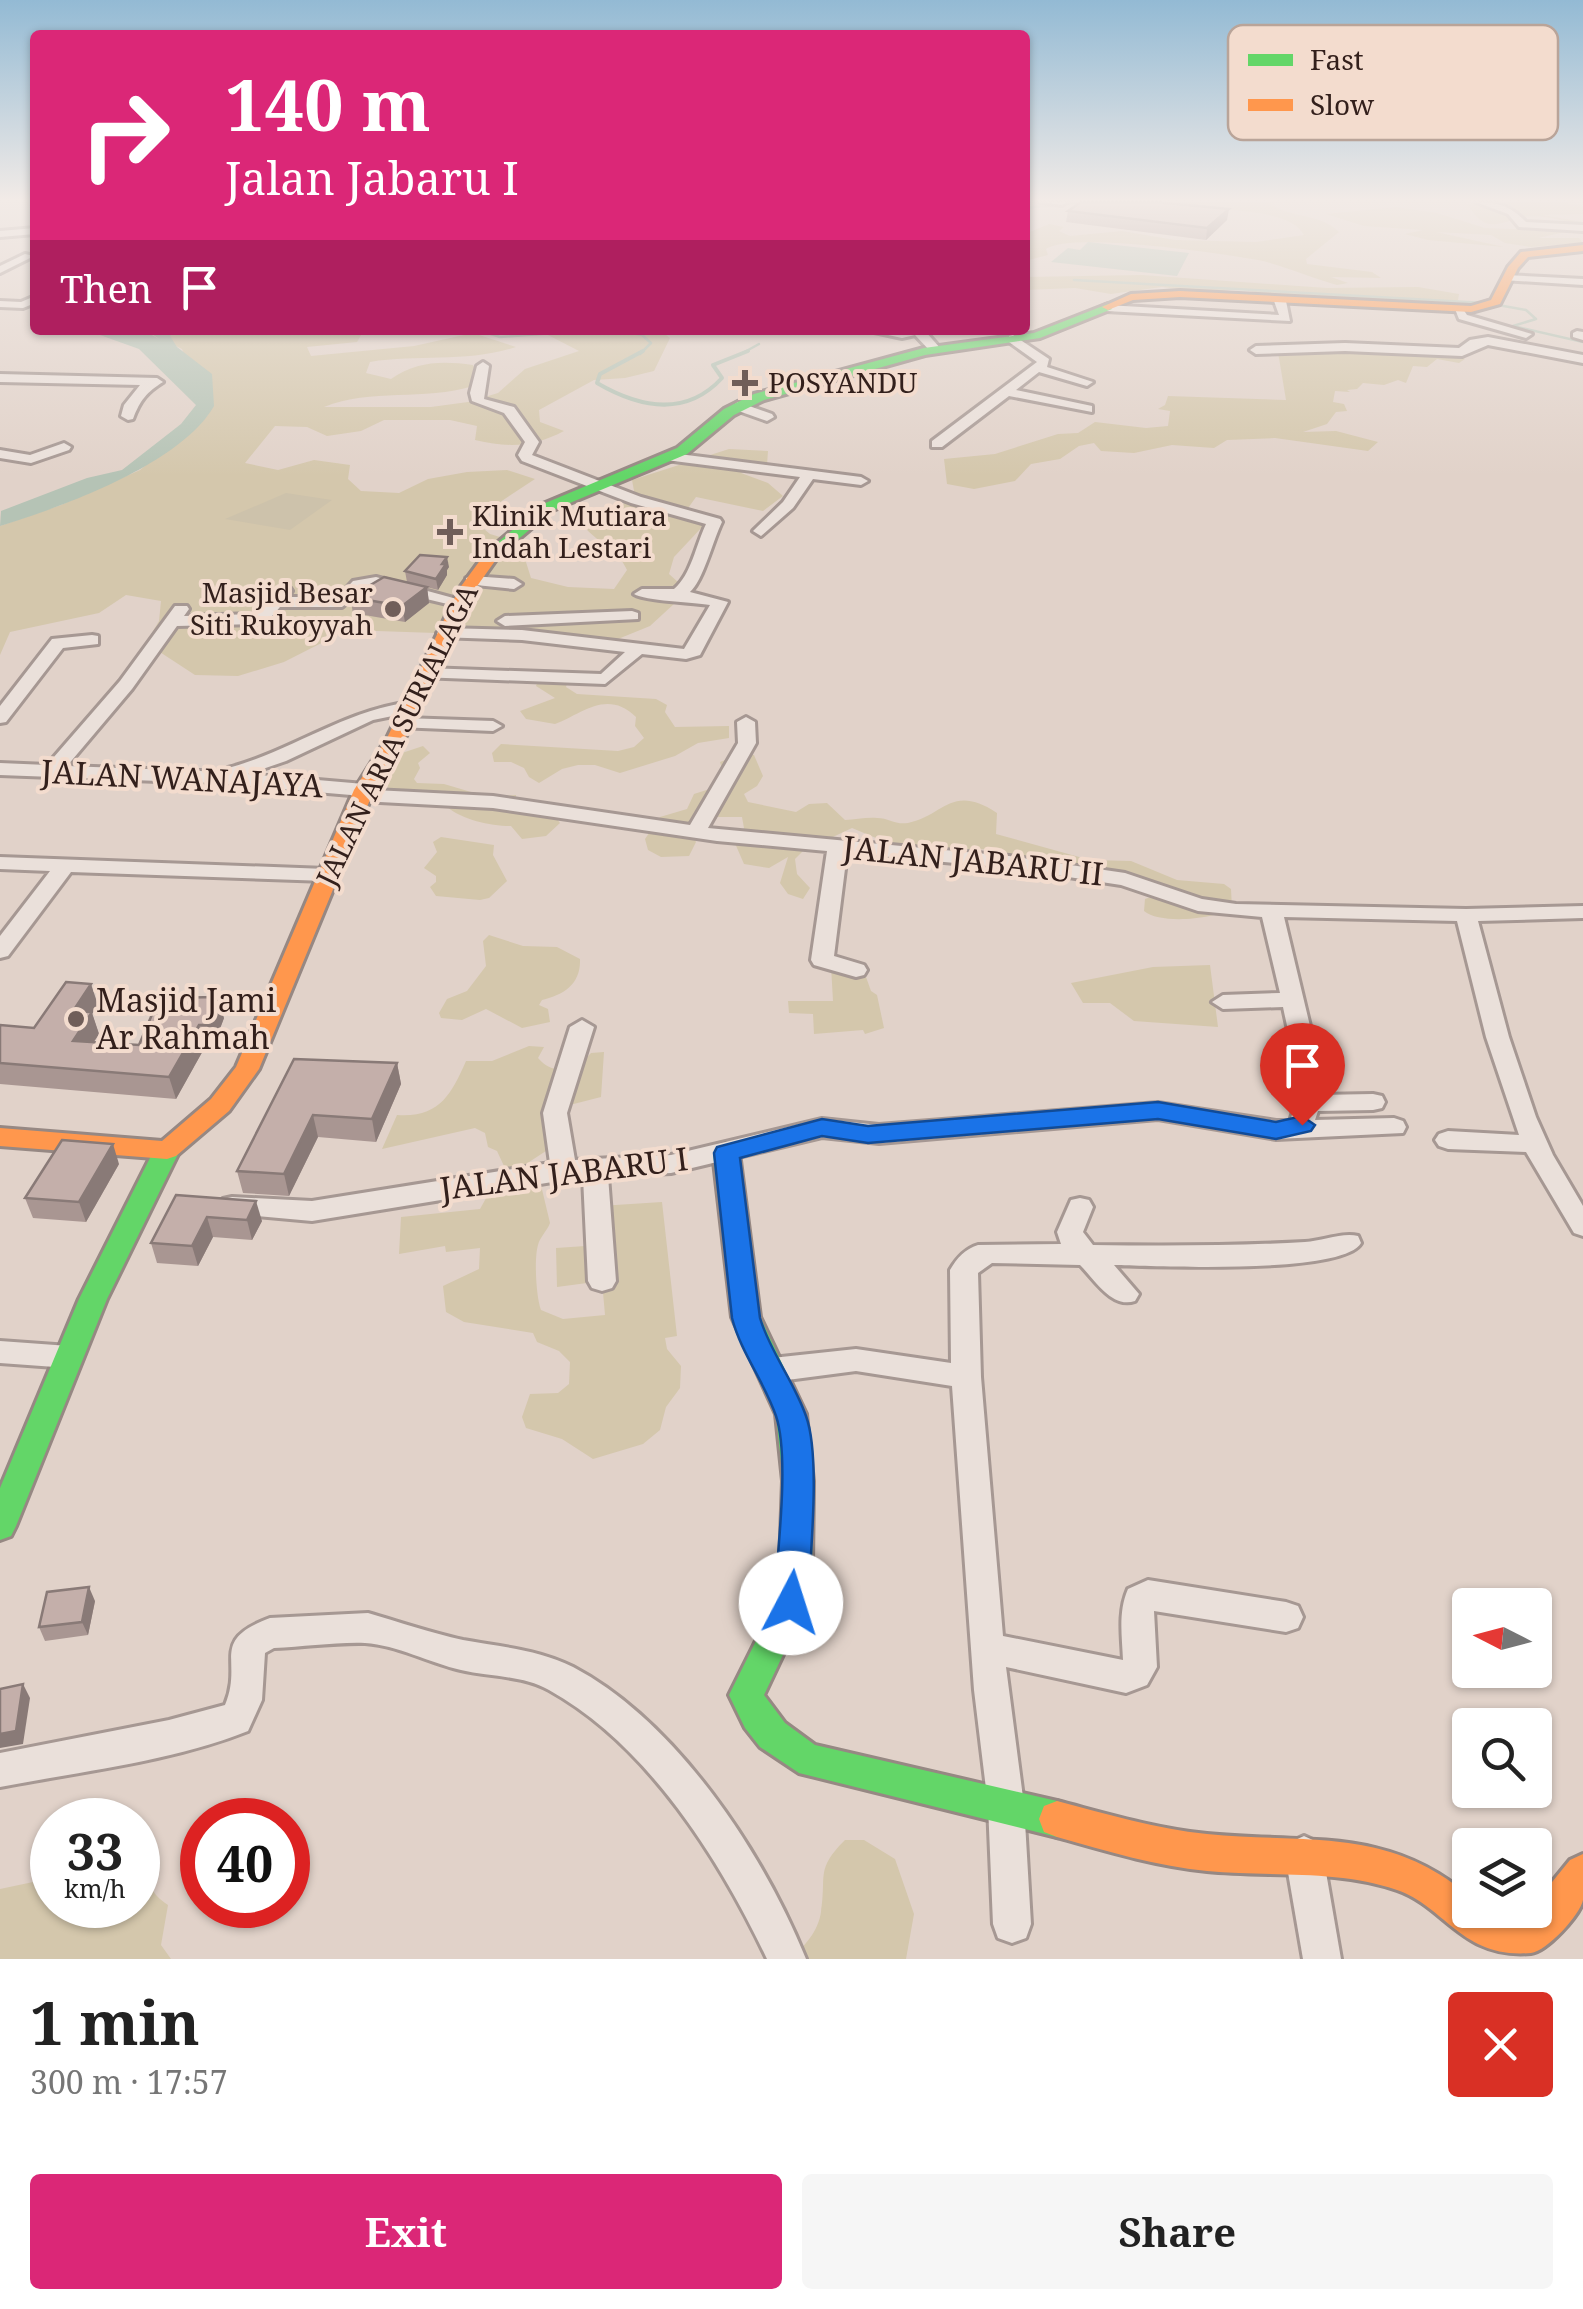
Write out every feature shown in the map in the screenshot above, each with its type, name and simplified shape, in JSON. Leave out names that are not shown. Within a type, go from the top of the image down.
[{"type":"main road","name":"JALAN ARIA SURIALAGA","points":[[167,1150],[220,1105],[247,1069],[363,792],[407,715],[457,609],[493,552],[548,508],[671,457],[738,406],[924,337],[1013,340],[1050,332],[1131,297],[1162,294],[1288,313],[1460,317],[1490,304],[1497,293]]},
{"type":"main road","points":[[0,1137],[167,1150],[69,1357],[0,1526]]},
{"type":"main road","points":[[726,1153],[746,1318],[752,1342],[772,1370],[793,1421],[797,1490],[791,1603],[774,1647],[746,1700],[757,1720],[783,1744],[812,1761],[1183,1850],[1304,1854],[1399,1870],[1413,1877],[1463,1921],[1483,1933],[1505,1938],[1534,1934],[1583,1873]]},
{"type":"street","points":[[0,306],[30,302]]},
{"type":"street","points":[[0,306],[25,310]]},
{"type":"street","points":[[1460,317],[1581,338]]},
{"type":"street","points":[[1421,349],[1436,338]]},
{"type":"street","points":[[937,444],[1045,359],[1013,340]]},
{"type":"street","points":[[1256,350],[1462,352],[1474,343],[1488,341],[1583,359]]},
{"type":"street","points":[[483,366],[476,392],[478,402],[513,414],[532,442],[524,455],[527,458],[596,485],[715,522],[700,552],[692,582],[678,594]]},
{"type":"street","points":[[1038,368],[1087,382]]},
{"type":"street","points":[[4,381],[153,382],[130,405],[128,416]]},
{"type":"street","points":[[1004,392],[1087,409]]},
{"type":"street","points":[[738,406],[766,417]]},
{"type":"street","points":[[1,461],[31,459],[64,447]]},
{"type":"street","points":[[671,457],[862,481]]},
{"type":"street","points":[[762,531],[788,505],[809,474]]},
{"type":"street","points":[[52,771],[180,615],[261,619],[281,595],[342,602],[359,584],[376,582],[522,635],[680,653],[694,651],[720,602],[678,594],[642,594]]},
{"type":"street","points":[[457,609],[514,584]]},
{"type":"street","points":[[457,609],[520,621],[632,616]]},
{"type":"street","points":[[0,718],[58,643],[92,640]]},
{"type":"street","points":[[426,674],[605,679],[639,648]]},
{"type":"street","points":[[212,777],[260,767],[341,728],[407,715],[493,726]]},
{"type":"street","points":[[696,832],[747,743],[746,722]]},
{"type":"street","name":"JALAN WANAJAYA","points":[[0,768],[212,777],[363,792]]},
{"type":"street","name":"JALAN JABARU II","points":[[363,792],[526,806],[696,832],[1125,878],[1198,905],[1272,913],[1583,912]]},
{"type":"street","points":[[838,846],[822,960],[856,970]]},
{"type":"street","points":[[0,863],[326,875]]},
{"type":"street","points":[[1,949],[65,866]]},
{"type":"street","points":[[1272,913],[1298,1024],[1309,1103],[1299,1129]]},
{"type":"street","points":[[1466,915],[1532,1144],[1558,1195],[1583,1226]]},
{"type":"street","points":[[1223,1002],[1290,1000]]},
{"type":"street","points":[[582,1027],[555,1113],[562,1162],[582,1170],[602,1281]]},
{"type":"street","points":[[1309,1103],[1373,1102]]},
{"type":"street","name":"JALAN JABARU I","points":[[211,1205],[312,1211],[582,1170],[671,1164],[822,1128],[868,1135],[1158,1110],[1276,1130],[1394,1127]]},
{"type":"street","points":[[1448,1140],[1532,1144]]},
{"type":"street","points":[[142,1200],[176,1202]]},
{"type":"street","points":[[1080,1207],[1070,1232],[1081,1252],[1125,1294]]},
{"type":"street","points":[[1012,1924],[1006,1805],[988,1648],[966,1377],[964,1270],[971,1260],[992,1253],[1209,1257],[1331,1252],[1348,1243]]},
{"type":"street","points":[[0,1352],[69,1357]]},
{"type":"street","points":[[772,1370],[856,1360],[966,1377]]},
{"type":"street","points":[[988,1648],[1126,1677],[1140,1667],[1137,1608],[1140,1599],[1148,1595],[1286,1617]]},
{"type":"street","points":[[0,1770],[236,1720],[245,1700],[248,1648],[254,1638],[270,1632],[368,1628],[462,1655],[525,1664],[562,1679],[614,1716],[678,1777],[764,1911],[787,1959]]},
{"type":"street","points":[[1304,1854],[1322,1959]]},
{"type":"shaded area","points":[[1262,293],[1459,294],[1458,300],[1446,304]]},
{"type":"shaded area","points":[[100,335],[152,335],[159,339],[154,335],[171,335],[177,347],[212,374],[214,406],[198,427],[175,447],[118,481],[0,526],[1,511],[87,478],[122,470],[181,424],[196,405],[139,349]]},
{"type":"shaded area","points":[[153,335],[361,335],[357,342],[307,347],[311,356],[414,346],[464,335],[479,335],[516,347],[462,357],[370,362],[366,373],[391,379],[410,369],[440,363],[473,365],[478,375],[473,386],[454,390],[360,398],[324,407],[431,407],[498,393],[525,369],[579,351],[548,335],[666,335],[670,338],[654,371],[594,380],[539,410],[540,422],[564,431],[542,440],[510,445],[475,440],[477,426],[450,420],[384,420],[361,431],[327,436],[307,427],[275,426],[245,463],[278,470],[314,460],[350,465],[348,479],[361,491],[399,493],[428,479],[467,472],[507,470],[535,479],[473,520],[490,534],[520,543],[531,578],[568,587],[614,589],[627,570],[618,556],[581,523],[614,510],[635,496],[632,480],[729,449],[768,451],[767,465],[741,473],[768,483],[783,496],[763,511],[696,497],[686,511],[704,525],[674,557],[669,574],[688,591],[650,626],[618,639],[347,630],[284,662],[238,676],[195,675],[146,643],[159,621],[161,601],[126,595],[99,613],[10,632],[0,655],[0,526],[61,505],[140,470],[208,415],[182,349]]},
{"type":"shaded area","points":[[1326,349],[1456,353],[1465,359],[1459,363],[1437,359],[1427,367],[1413,366],[1406,383],[1363,383],[1357,389],[1347,390],[1350,392],[1335,391],[1333,402],[1344,404],[1347,411],[1336,412],[1327,424],[1303,432],[1336,431],[1378,442],[1368,451],[1275,438],[1227,440],[1214,448],[1172,445],[1134,453],[1101,451],[1094,443],[1079,446],[1060,459],[1031,464],[1015,481],[974,489],[947,484],[944,459],[995,454],[1058,434],[1078,433],[1095,422],[1146,428],[1168,426],[1170,411],[1158,409],[1165,405],[1168,396],[1286,400],[1278,352]]},
{"type":"shaded area","points":[[286,493],[332,500],[290,530],[225,519]]},
{"type":"shaded area","points":[[538,680],[568,680],[566,687],[577,694],[656,699],[667,705],[665,712],[675,727],[729,726],[729,738],[698,743],[675,756],[620,773],[595,765],[578,765],[562,769],[539,783],[524,768],[511,762],[494,762],[492,753],[501,744],[618,751],[634,747],[644,738],[635,726],[636,717],[615,705],[594,706],[555,724],[526,719],[520,711],[555,698],[536,686]]},
{"type":"shaded area","points":[[423,746],[430,753],[418,763],[420,768],[414,779],[417,783],[444,784],[488,797],[516,795],[517,813],[554,815],[560,823],[546,836],[522,839],[511,826],[461,815],[447,807],[449,802],[389,792],[385,777],[399,754]]},
{"type":"shaded area","points":[[744,753],[754,755],[763,776],[757,786],[744,794],[748,802],[796,812],[809,804],[827,803],[845,820],[877,818],[903,823],[958,801],[969,801],[997,813],[996,834],[1090,860],[1131,861],[1177,880],[1224,884],[1231,889],[1232,908],[1201,917],[1163,918],[1144,911],[1145,899],[1170,890],[1148,878],[1122,879],[988,849],[956,856],[888,843],[852,828],[803,851],[795,859],[797,874],[810,888],[803,899],[788,894],[780,883],[788,857],[769,868],[744,864],[734,841],[744,828],[742,817],[707,817],[690,832],[696,842],[689,856],[661,857],[648,850],[645,839],[660,817],[687,809],[694,794],[719,786],[723,772],[720,762]]},
{"type":"shaded area","points":[[441,837],[494,845],[493,855],[507,881],[489,898],[480,900],[436,896],[430,887],[436,876],[424,868],[437,852],[433,842]]},
{"type":"shaded area","points":[[489,935],[523,946],[557,947],[580,959],[578,975],[570,987],[539,1005],[548,1009],[550,1022],[522,1028],[486,1009],[462,1020],[441,1018],[439,1013],[447,999],[467,991],[486,966],[483,941]]},
{"type":"shaded area","points":[[1210,965],[1218,1027],[1134,1021],[1110,1003],[1083,1003],[1071,983],[1153,967]]},
{"type":"shaded area","points":[[831,966],[866,977],[871,991],[877,995],[884,1028],[865,1034],[863,1030],[814,1034],[813,1014],[789,1013],[788,1001],[833,1001]]},
{"type":"shaded area","points":[[529,1046],[544,1047],[538,1058],[559,1069],[573,1067],[591,1053],[604,1052],[601,1097],[554,1109],[549,1149],[519,1173],[540,1181],[550,1223],[537,1251],[541,1310],[563,1319],[605,1315],[602,1281],[557,1287],[556,1248],[600,1245],[600,1206],[662,1202],[677,1336],[665,1338],[667,1349],[681,1366],[680,1388],[666,1407],[660,1430],[643,1444],[593,1459],[562,1439],[526,1428],[522,1417],[530,1394],[558,1393],[569,1384],[570,1362],[559,1351],[537,1342],[533,1333],[464,1322],[446,1312],[443,1286],[479,1269],[480,1248],[446,1252],[445,1246],[399,1254],[401,1217],[480,1209],[504,1166],[497,1151],[488,1147],[485,1133],[475,1128],[382,1149],[397,1115],[423,1113],[442,1102],[466,1061],[492,1061]]},
{"type":"shaded area","points":[[845,1840],[864,1840],[895,1859],[914,1914],[906,1959],[791,1959],[817,1926],[826,1866]]},
{"type":"shaded area","points":[[30,1883],[30,1928],[160,1928],[160,1898],[168,1905],[161,1945],[171,1959],[0,1959],[0,1889]]},
{"type":"building","points":[[420,555],[447,557],[436,579],[405,571]]},
{"type":"building","points":[[384,577],[427,587],[402,606],[350,597]]},
{"type":"building","points":[[66,982],[91,984],[73,1011],[92,1012],[73,1041],[139,1045],[159,998],[218,997],[207,1025],[199,1025],[169,1077],[0,1063],[0,1025],[34,1028]]},
{"type":"building","points":[[294,1059],[397,1063],[372,1119],[313,1115],[284,1174],[237,1171]]},
{"type":"building","points":[[62,1140],[113,1144],[79,1202],[25,1198]]},
{"type":"building","points":[[176,1195],[256,1201],[247,1220],[207,1217],[192,1246],[151,1243]]},
{"type":"building","points":[[89,1587],[82,1622],[39,1627],[47,1592]]},
{"type":"building","points":[[23,1684],[16,1731],[0,1734],[0,1689]]},
{"type":"waterway","points":[[1314,293],[1485,303]]},
{"type":"waterway","points":[[1498,305],[1526,310],[1536,319],[1513,326],[1583,342]]},
{"type":"waterway","points":[[494,335],[527,335]]},
{"type":"waterway","points":[[642,335],[651,343],[643,351]]},
{"type":"waterway","points":[[742,353],[759,344]]},
{"type":"waterway","points":[[640,354],[643,351]]},
{"type":"waterway","points":[[643,351],[600,374],[597,383],[646,403],[678,403],[693,399],[722,378],[713,365],[742,353]]},
{"type":"waterway","points":[[742,353],[748,351]]},
{"type":"traffic: fast","points":[[492,554],[548,507],[682,451],[729,412],[759,397],[924,352],[1036,336],[1108,307]]},
{"type":"traffic: fast","points":[[0,1526],[93,1299],[167,1150]]},
{"type":"traffic: fast","points":[[726,1153],[746,1317],[791,1414],[798,1481],[796,1565],[790,1606],[746,1695],[751,1706],[781,1743],[812,1761],[1057,1819]]},
{"type":"traffic: slow","points":[[1108,307],[1131,297],[1180,294],[1471,309],[1496,302],[1500,293]]},
{"type":"traffic: slow","points":[[0,1137],[167,1150],[220,1105],[247,1069],[364,790],[396,738],[467,589],[492,554]]},
{"type":"traffic: slow","points":[[1057,1819],[1184,1849],[1332,1860],[1395,1870],[1414,1877],[1473,1923],[1509,1935],[1534,1934],[1583,1873]]},
{"type":"place","name":"POSYANDU","points":[[745,383]]},
{"type":"place","name":"Klinik Mutiara Indah Lestari","points":[[450,532]]},
{"type":"place","name":"Masjid Besar Siti Rukoyyah","points":[[393,609]]},
{"type":"place","name":"Masjid Jami Ar Rahmah","points":[[76,1019]]},
{"type":"route","points":[[791,1603],[797,1490],[793,1421],[772,1370],[752,1342],[726,1153],[822,1128],[868,1135],[1158,1110],[1276,1130],[1299,1129],[1302,1125]]}]
